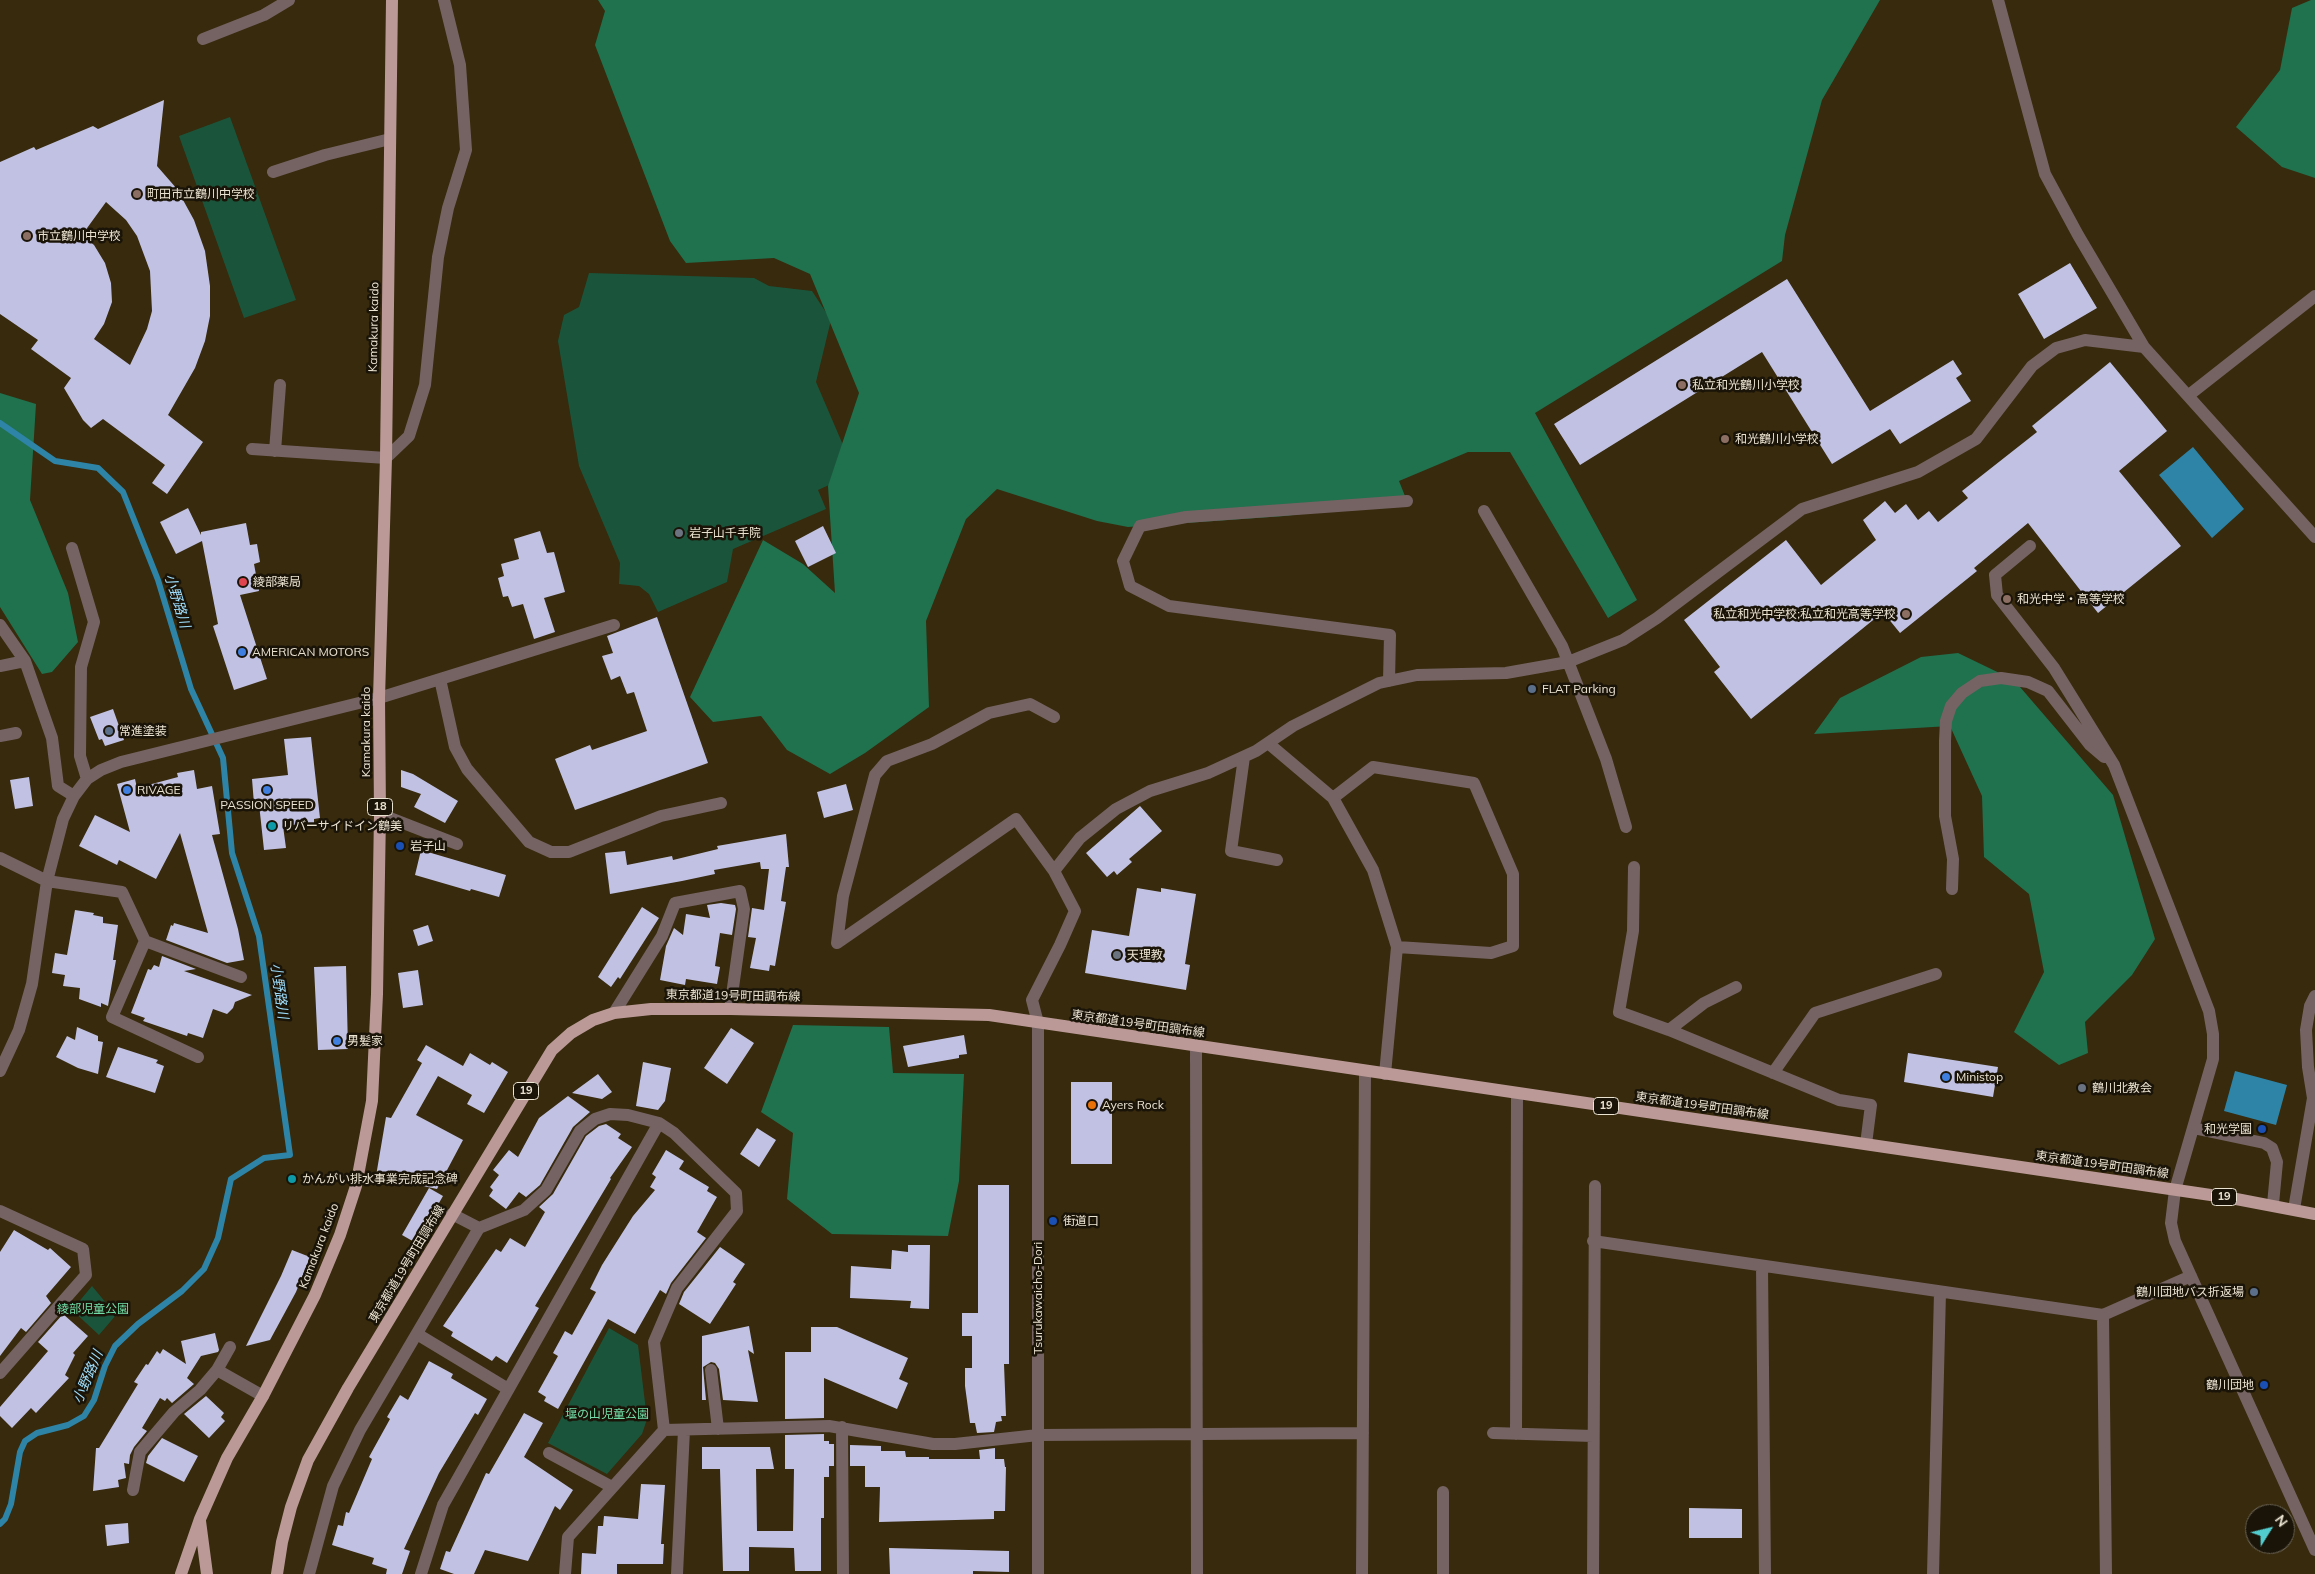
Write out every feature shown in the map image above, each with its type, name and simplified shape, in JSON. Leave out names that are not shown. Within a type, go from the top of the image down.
[{"type":"main road","name":"Kamakura kaido","points":[[181,1574],[200,1519],[227,1458],[263,1396],[315,1295],[340,1234],[356,1186],[372,1101],[377,994],[380,814],[379,698],[386,458],[392,0]]},
{"type":"main road","name":"東京都道19号町田調布線","points":[[277,1574],[289,1516],[308,1460],[348,1388],[452,1214],[552,1050],[571,1033],[593,1020],[614,1012],[651,1009],[989,1015],[2273,1204],[2315,1214]]},
{"type":"main road","points":[[200,1519],[206,1574]]},
{"type":"street","points":[[204,39],[264,15],[289,0]]},
{"type":"street","points":[[252,449],[386,458],[409,436],[425,385],[438,257],[448,208],[466,150],[460,65],[444,0]]},
{"type":"street","points":[[1998,0],[2045,174],[2078,235],[2144,347],[2315,537]]},
{"type":"street","points":[[273,172],[325,155],[390,139]]},
{"type":"street","points":[[2189,395],[2315,296]]},
{"type":"street","points":[[1054,717],[1030,704],[989,712],[932,744],[886,761],[875,775],[872,784],[843,896],[837,944],[1016,819],[1054,871],[1080,838],[1116,809],[1150,791],[1208,773],[1244,757],[1293,726],[1379,683],[1416,675],[1506,673],[1568,662],[1623,640],[1657,618],[1802,509],[1918,472],[1976,439],[2032,366],[2056,348],[2085,340],[2144,347]]},
{"type":"street","points":[[275,451],[280,385]]},
{"type":"street","points":[[1389,681],[1390,635],[1169,606],[1130,586],[1123,560],[1140,526],[1186,517],[1407,501]]},
{"type":"street","points":[[1484,511],[1562,646],[1606,758],[1626,827]]},
{"type":"street","points":[[2030,546],[1995,575],[1997,595],[2054,668],[2114,764],[2209,1011],[2213,1034],[2212,1059],[2175,1190],[2171,1223],[2175,1241],[2315,1550]]},
{"type":"street","points":[[72,548],[94,622],[81,667],[80,756],[87,779]]},
{"type":"street","points":[[0,624],[25,661],[52,738],[58,786],[74,796]]},
{"type":"street","points":[[0,1071],[19,1030],[32,984],[46,881],[63,820],[74,796],[87,779],[101,770],[122,762],[379,698],[614,625]]},
{"type":"street","points":[[0,666],[25,661]]},
{"type":"street","points":[[1952,889],[1953,859],[1945,816],[1945,740],[1946,721],[1952,706],[1962,693],[1980,681],[2001,678],[2028,682],[2048,690],[2090,745],[2114,764]]},
{"type":"street","points":[[440,679],[455,747],[467,769],[529,842],[551,852],[569,852],[661,816],[721,803]]},
{"type":"street","points":[[0,736],[16,733]]},
{"type":"street","points":[[1268,743],[1333,798],[1373,870],[1397,947],[1385,1074]]},
{"type":"street","points":[[1244,757],[1232,851],[1278,860]]},
{"type":"street","points":[[1333,798],[1373,767],[1474,783],[1513,874],[1513,946],[1491,954],[1397,947]]},
{"type":"street","points":[[380,814],[457,844]]},
{"type":"street","points":[[0,858],[46,881],[122,892],[145,941],[241,977]]},
{"type":"street","points":[[1634,867],[1633,931],[1619,1012],[1668,1030],[1838,1100],[1871,1105],[1866,1144]]},
{"type":"street","name":"Tsurukawaicho-Dori","points":[[1038,1574],[1038,1023],[1032,1006],[1032,998],[1060,945],[1075,910],[1054,871]]},
{"type":"street","points":[[614,1012],[662,936],[675,902],[740,891],[744,909],[730,1010]]},
{"type":"street","points":[[145,941],[112,1017],[198,1056]]},
{"type":"street","points":[[1773,1073],[1816,1013],[1936,974]]},
{"type":"street","points":[[1668,1030],[1704,1003],[1736,987]]},
{"type":"street","points":[[2294,1209],[2313,1098],[2308,1067],[2306,1030],[2310,1006],[2315,996]]},
{"type":"street","points":[[1196,1046],[1198,1574]]},
{"type":"street","points":[[1362,1574],[1365,1071]]},
{"type":"street","points":[[1516,1093],[1516,1434]]},
{"type":"street","points":[[309,1574],[334,1486],[360,1430],[479,1228],[524,1210],[546,1190],[580,1131],[595,1119],[610,1114],[628,1115],[659,1123],[674,1133],[736,1193],[737,1211],[677,1288],[654,1342],[664,1430]]},
{"type":"street","points":[[421,1574],[443,1505],[659,1123]]},
{"type":"street","points":[[2193,1128],[2264,1143],[2272,1148],[2277,1162],[2273,1204]]},
{"type":"street","points":[[1593,1574],[1593,1241],[1595,1186]]},
{"type":"street","points":[[0,1211],[83,1250],[86,1275],[0,1373]]},
{"type":"street","points":[[452,1214],[479,1228]]},
{"type":"street","points":[[1593,1241],[2102,1315],[2191,1276]]},
{"type":"street","points":[[1762,1266],[1765,1574]]},
{"type":"street","points":[[1933,1574],[1940,1292]]},
{"type":"street","points":[[2102,1315],[2106,1574]]},
{"type":"street","points":[[417,1334],[508,1390]]},
{"type":"street","points":[[133,1490],[140,1452],[174,1412],[200,1390],[217,1370],[230,1346]]},
{"type":"street","points":[[217,1370],[263,1396]]},
{"type":"street","points":[[711,1370],[718,1429]]},
{"type":"street","points":[[565,1574],[568,1536],[664,1430],[829,1426],[933,1444],[955,1444],[1038,1435],[1363,1433]]},
{"type":"street","points":[[842,1427],[843,1574]]},
{"type":"street","points":[[677,1574],[684,1430]]},
{"type":"street","points":[[1493,1433],[1593,1436]]},
{"type":"street","points":[[549,1453],[612,1488]]},
{"type":"street","points":[[1443,1492],[1443,1574]]},
{"type":"green space","points":[[598,0],[1880,0],[1822,100],[1785,235],[1782,261],[1535,413],[1637,600],[1608,618],[1510,452],[1468,452],[1399,481],[1407,501],[1285,516],[1128,527],[1097,521],[997,489],[966,519],[926,621],[929,707],[865,753],[830,774],[787,750],[761,716],[713,722],[690,697],[763,540],[803,564],[835,593],[828,486],[859,393],[810,274],[774,258],[686,263],[670,241],[595,45],[605,11]]},
{"type":"green space","points":[[2315,0],[2315,178],[2282,167],[2236,127],[2280,70],[2292,8]]},
{"type":"green space","points":[[230,117],[296,300],[244,318],[179,136]]},
{"type":"green space","points":[[589,273],[754,278],[769,286],[812,291],[831,320],[816,382],[855,473],[818,490],[826,509],[733,549],[727,582],[658,612],[649,594],[639,586],[619,584],[620,563],[579,466],[558,341],[564,315],[579,307]]},
{"type":"green space","points":[[0,393],[36,404],[30,500],[68,593],[78,642],[52,672],[42,674],[0,607]]},
{"type":"green space","points":[[1958,653],[2014,680],[2113,795],[2155,939],[2132,975],[2085,1022],[2088,1053],[2059,1065],[2014,1032],[2044,972],[2029,894],[1984,857],[1982,796],[1950,726],[1814,734],[1840,698],[1921,657]]},
{"type":"green space","points":[[793,1025],[889,1027],[893,1073],[964,1074],[959,1181],[948,1236],[832,1234],[787,1199],[793,1133],[761,1112]]},
{"type":"green space","name":"綾部児童公園","points":[[92,1286],[116,1315],[99,1335],[72,1310]]},
{"type":"green space","name":"堰の山児童公園","points":[[609,1328],[638,1345],[647,1419],[642,1434],[607,1474],[548,1443]]},
{"type":"water","points":[[2193,447],[2244,509],[2212,538],[2159,475]]},
{"type":"water","points":[[2235,1071],[2287,1085],[2276,1125],[2224,1111]]},
{"type":"building","points":[[164,100],[157,166],[177,189],[194,220],[205,251],[210,286],[210,316],[205,341],[195,368],[168,415],[203,442],[167,494],[152,483],[165,465],[103,419],[91,428],[83,420],[64,388],[71,378],[31,349],[38,340],[0,314],[0,162],[34,147],[36,150],[93,126],[98,129]],"holes":[[[106,202],[126,220],[137,236],[150,271],[152,311],[147,329],[130,365],[94,339],[104,324],[112,302],[111,283],[105,263],[94,245],[82,235]]]},
{"type":"building","points":[[2070,263],[2097,308],[2044,339],[2018,294]]},
{"type":"building","points":[[1787,279],[1870,411],[1953,360],[1962,374],[1956,378],[1971,401],[1900,444],[1890,429],[1832,464],[1762,352],[1580,465],[1554,424]]},
{"type":"building","points":[[2110,362],[2167,431],[2119,471],[2181,546],[2098,613],[2028,523],[1974,568],[1977,571],[1900,633],[1883,612],[1751,719],[1714,672],[1720,667],[1684,620],[1786,540],[1821,585],[1876,540],[1863,520],[1885,501],[1895,513],[1906,504],[1918,520],[1929,511],[1938,522],[1968,498],[1962,491],[2037,432],[2032,426]]},
{"type":"building","points":[[188,508],[201,535],[201,532],[246,523],[250,545],[257,544],[260,562],[254,564],[259,591],[240,595],[267,679],[234,690],[213,626],[218,624],[202,541],[176,554],[160,522]]},
{"type":"building","points":[[823,526],[836,553],[808,567],[795,541]]},
{"type":"building","points":[[540,531],[547,553],[554,552],[565,592],[544,598],[555,632],[534,639],[523,604],[512,607],[508,596],[503,597],[498,578],[504,576],[501,564],[519,559],[514,539]]},
{"type":"building","points":[[657,617],[708,763],[575,810],[555,759],[590,745],[592,750],[647,731],[634,692],[627,694],[620,676],[611,680],[602,656],[613,653],[607,636]]},
{"type":"building","points":[[113,709],[124,740],[105,746],[102,739],[99,740],[90,717]]},
{"type":"building","points":[[311,737],[320,818],[314,819],[314,823],[283,826],[286,848],[264,850],[259,804],[254,804],[252,779],[288,775],[284,739]]},
{"type":"building","points":[[194,770],[197,789],[212,786],[220,834],[212,835],[238,929],[244,960],[227,963],[166,940],[171,925],[173,926],[174,923],[208,933],[180,833],[156,879],[119,860],[117,865],[79,846],[95,815],[130,832],[117,784],[135,779],[137,788],[178,777],[177,773]]},
{"type":"building","points":[[401,770],[413,774],[458,801],[445,823],[414,807],[421,794],[401,787]]},
{"type":"building","points":[[29,777],[33,806],[15,809],[10,780]]},
{"type":"building","points":[[846,784],[853,810],[824,818],[817,792]]},
{"type":"building","points":[[1140,806],[1162,831],[1129,859],[1132,862],[1117,875],[1114,871],[1107,877],[1086,853]]},
{"type":"building","points":[[786,834],[789,867],[786,867],[781,901],[786,902],[775,966],[770,965],[769,971],[750,968],[756,938],[748,937],[752,908],[764,910],[769,869],[761,869],[760,862],[714,870],[715,874],[610,894],[605,853],[625,851],[627,865],[672,856],[673,860],[718,849],[717,846]]},
{"type":"building","points":[[421,850],[506,875],[499,897],[471,889],[470,891],[415,875]]},
{"type":"building","points":[[1137,888],[1161,892],[1161,888],[1196,894],[1185,964],[1190,965],[1186,990],[1085,973],[1092,930],[1129,936]]},
{"type":"building","points":[[721,903],[735,905],[736,909],[732,935],[720,933],[715,966],[720,967],[717,984],[686,979],[685,985],[660,980],[666,946],[674,928],[683,935],[686,914],[710,918],[707,905]]},
{"type":"building","points":[[642,907],[659,918],[620,979],[618,977],[611,987],[598,977]]},
{"type":"building","points":[[75,910],[94,913],[93,915],[103,917],[103,923],[118,925],[113,960],[116,960],[108,1006],[101,1003],[101,1007],[79,999],[80,988],[63,986],[65,975],[52,973],[55,953],[67,955]]},
{"type":"building","points":[[428,925],[433,941],[418,946],[413,930]]},
{"type":"building","points":[[162,956],[196,969],[184,971],[252,995],[235,1002],[233,1008],[227,1014],[213,1009],[203,1038],[188,1033],[187,1036],[143,1021],[145,1018],[131,1013],[148,969],[151,970],[154,965],[159,967]]},
{"type":"building","points":[[346,966],[348,1049],[318,1050],[314,967]]},
{"type":"building","points":[[418,970],[423,1005],[403,1008],[398,973]]},
{"type":"building","points":[[77,1027],[98,1036],[98,1041],[103,1042],[98,1074],[78,1068],[56,1057],[67,1036],[75,1040]]},
{"type":"building","points":[[731,1028],[754,1043],[727,1084],[704,1068]]},
{"type":"building","points":[[964,1035],[967,1054],[959,1055],[959,1058],[908,1067],[903,1046]]},
{"type":"building","points":[[426,1045],[463,1066],[470,1053],[490,1065],[492,1062],[508,1072],[484,1113],[467,1104],[472,1095],[438,1076],[416,1115],[463,1140],[437,1189],[376,1176],[386,1117],[391,1118],[422,1063],[417,1060]]},
{"type":"building","points":[[118,1047],[158,1060],[156,1063],[164,1066],[155,1093],[106,1077]]},
{"type":"building","points":[[1908,1053],[1998,1067],[1993,1097],[1904,1082]]},
{"type":"building","points":[[643,1062],[671,1068],[665,1101],[658,1110],[636,1106]]},
{"type":"building","points":[[598,1074],[612,1092],[602,1099],[572,1093]]},
{"type":"building","points":[[1071,1082],[1112,1082],[1112,1164],[1071,1164]]},
{"type":"building","points":[[568,1096],[590,1112],[573,1127],[540,1185],[526,1197],[519,1192],[506,1209],[489,1196],[493,1190],[490,1187],[499,1175],[493,1170],[509,1150],[518,1157],[539,1118]]},
{"type":"building","points":[[606,1124],[621,1134],[618,1138],[632,1147],[610,1178],[535,1306],[539,1308],[507,1363],[496,1356],[492,1361],[451,1336],[453,1332],[443,1326],[496,1249],[501,1252],[510,1238],[525,1247],[545,1212],[539,1207],[553,1194],[586,1136],[599,1126]]},
{"type":"building","points":[[757,1128],[776,1140],[759,1167],[740,1154]]},
{"type":"building","points":[[666,1150],[684,1161],[679,1169],[709,1187],[707,1191],[717,1197],[697,1232],[706,1238],[671,1283],[666,1294],[660,1290],[635,1334],[608,1319],[558,1409],[544,1401],[546,1397],[538,1392],[558,1356],[553,1353],[565,1331],[572,1335],[596,1292],[590,1289],[602,1265],[633,1216],[655,1190],[650,1187],[656,1177],[652,1174]]},
{"type":"building","points":[[978,1185],[1009,1185],[1009,1364],[1004,1364],[1006,1416],[1001,1416],[1002,1421],[996,1422],[994,1432],[977,1433],[975,1423],[970,1423],[965,1386],[965,1368],[972,1368],[972,1336],[962,1336],[962,1313],[978,1313]]},
{"type":"building","points":[[429,1188],[443,1196],[416,1243],[402,1235]]},
{"type":"building","points":[[14,1230],[48,1250],[50,1248],[71,1267],[46,1296],[51,1303],[26,1332],[21,1328],[0,1356],[0,1252]]},
{"type":"building","points":[[908,1245],[930,1245],[929,1309],[910,1308],[911,1301],[850,1298],[851,1266],[891,1269],[892,1250],[908,1252]]},
{"type":"building","points":[[720,1247],[745,1264],[733,1282],[736,1284],[710,1324],[679,1304],[684,1292]]},
{"type":"building","points":[[292,1250],[310,1257],[296,1292],[270,1340],[246,1346],[281,1276]]},
{"type":"building","points":[[63,1314],[88,1336],[73,1353],[75,1355],[65,1375],[69,1378],[36,1413],[31,1408],[12,1428],[0,1416],[0,1407],[48,1351],[38,1342]]},
{"type":"building","points":[[749,1326],[754,1354],[748,1350],[758,1402],[723,1400],[719,1369],[715,1363],[711,1362],[703,1367],[706,1400],[702,1400],[702,1336]]},
{"type":"building","points":[[811,1327],[837,1327],[908,1358],[899,1379],[908,1383],[897,1409],[824,1378],[824,1418],[785,1419],[785,1352],[811,1352]]},
{"type":"building","points":[[215,1333],[219,1350],[218,1352],[201,1356],[187,1378],[194,1384],[172,1403],[167,1398],[165,1401],[160,1398],[142,1428],[147,1431],[134,1447],[130,1455],[129,1464],[124,1463],[126,1478],[118,1480],[119,1487],[93,1491],[96,1448],[99,1448],[138,1384],[134,1382],[146,1364],[148,1365],[157,1351],[160,1354],[163,1349],[186,1364],[181,1341]]},
{"type":"building","points":[[429,1361],[453,1374],[451,1378],[487,1399],[478,1415],[475,1413],[439,1473],[404,1549],[410,1551],[402,1574],[386,1574],[387,1569],[372,1564],[374,1558],[332,1545],[338,1525],[343,1526],[346,1512],[349,1513],[372,1459],[369,1457],[390,1419],[387,1417],[400,1395],[408,1400]]},
{"type":"building","points":[[206,1396],[224,1413],[221,1417],[225,1421],[209,1438],[184,1414]]},
{"type":"building","points":[[524,1413],[543,1423],[524,1457],[573,1490],[560,1510],[555,1506],[528,1561],[485,1550],[474,1574],[454,1574],[440,1569],[446,1551],[450,1552],[486,1473],[489,1474]]},
{"type":"building","points":[[824,1434],[824,1441],[834,1444],[834,1466],[829,1466],[829,1477],[824,1477],[824,1518],[821,1518],[821,1571],[795,1571],[794,1548],[749,1547],[749,1571],[723,1571],[720,1469],[702,1469],[702,1447],[770,1447],[774,1469],[756,1469],[757,1531],[793,1531],[794,1469],[785,1469],[785,1435]]},
{"type":"building","points":[[162,1438],[198,1456],[184,1482],[146,1463],[148,1456]]},
{"type":"building","points":[[850,1445],[881,1446],[881,1451],[905,1451],[906,1457],[929,1457],[929,1459],[980,1459],[979,1450],[995,1448],[995,1459],[1004,1459],[1006,1467],[1005,1511],[994,1511],[994,1519],[879,1522],[880,1487],[865,1487],[865,1466],[850,1466]]},
{"type":"building","points":[[641,1484],[665,1485],[661,1544],[664,1544],[663,1564],[617,1564],[617,1574],[581,1574],[582,1553],[596,1554],[598,1526],[603,1526],[604,1516],[638,1519]]},
{"type":"building","points":[[1689,1508],[1742,1509],[1742,1538],[1689,1538]]},
{"type":"building","points":[[128,1523],[129,1543],[107,1546],[105,1525]]},
{"type":"building","points":[[889,1548],[1009,1551],[1009,1572],[973,1571],[973,1574],[890,1574]]},
{"type":"waterway","name":"小野路川","points":[[0,423],[55,461],[98,468],[123,492],[158,580],[191,689],[223,758],[232,853],[259,936],[290,1155],[264,1158],[231,1179],[218,1238],[204,1269],[182,1291],[138,1324],[115,1346],[105,1366],[94,1400],[84,1416],[68,1425],[37,1433],[25,1441],[20,1452],[11,1504],[5,1519],[0,1524]]},
{"type":"place","name":"町田市立鶴川中学校","points":[[137,194]]},
{"type":"place","name":"市立鶴川中学校","points":[[27,236]]},
{"type":"place","name":"私立和光鶴川小学校","points":[[1682,385]]},
{"type":"place","name":"和光鶴川小学校","points":[[1725,439]]},
{"type":"place","name":"岩子山千手院","points":[[679,533]]},
{"type":"place","name":"綾部薬局","points":[[243,582]]},
{"type":"place","name":"和光中学・高等学校","points":[[2007,599]]},
{"type":"place","name":"私立和光中学校;私立和光高等学校","points":[[1906,614]]},
{"type":"place","name":"AMERICAN MOTORS","points":[[242,652]]},
{"type":"place","name":"FLAT Parking","points":[[1532,689]]},
{"type":"place","name":"常進塗装","points":[[109,731]]},
{"type":"place","name":"RIVAGE","points":[[127,790]]},
{"type":"place","name":"PASSION SPEED","points":[[267,790]]},
{"type":"place","name":"リバーサイドイン鶴美","points":[[272,826]]},
{"type":"place","name":"岩子山","points":[[400,846]]},
{"type":"place","name":"天理教","points":[[1117,955]]},
{"type":"place","name":"男髪家","points":[[337,1041]]},
{"type":"place","name":"Ministop","points":[[1946,1077]]},
{"type":"place","name":"鶴川北教会","points":[[2082,1088]]},
{"type":"place","name":"Ayers Rock","points":[[1092,1105]]},
{"type":"place","name":"和光学園","points":[[2262,1129]]},
{"type":"place","name":"かんがい排水事業完成記念碑","points":[[292,1179]]},
{"type":"place","name":"街道口","points":[[1053,1221]]},
{"type":"place","name":"鶴川団地バス折返場","points":[[2254,1292]]},
{"type":"place","name":"鶴川団地","points":[[2264,1385]]}]
